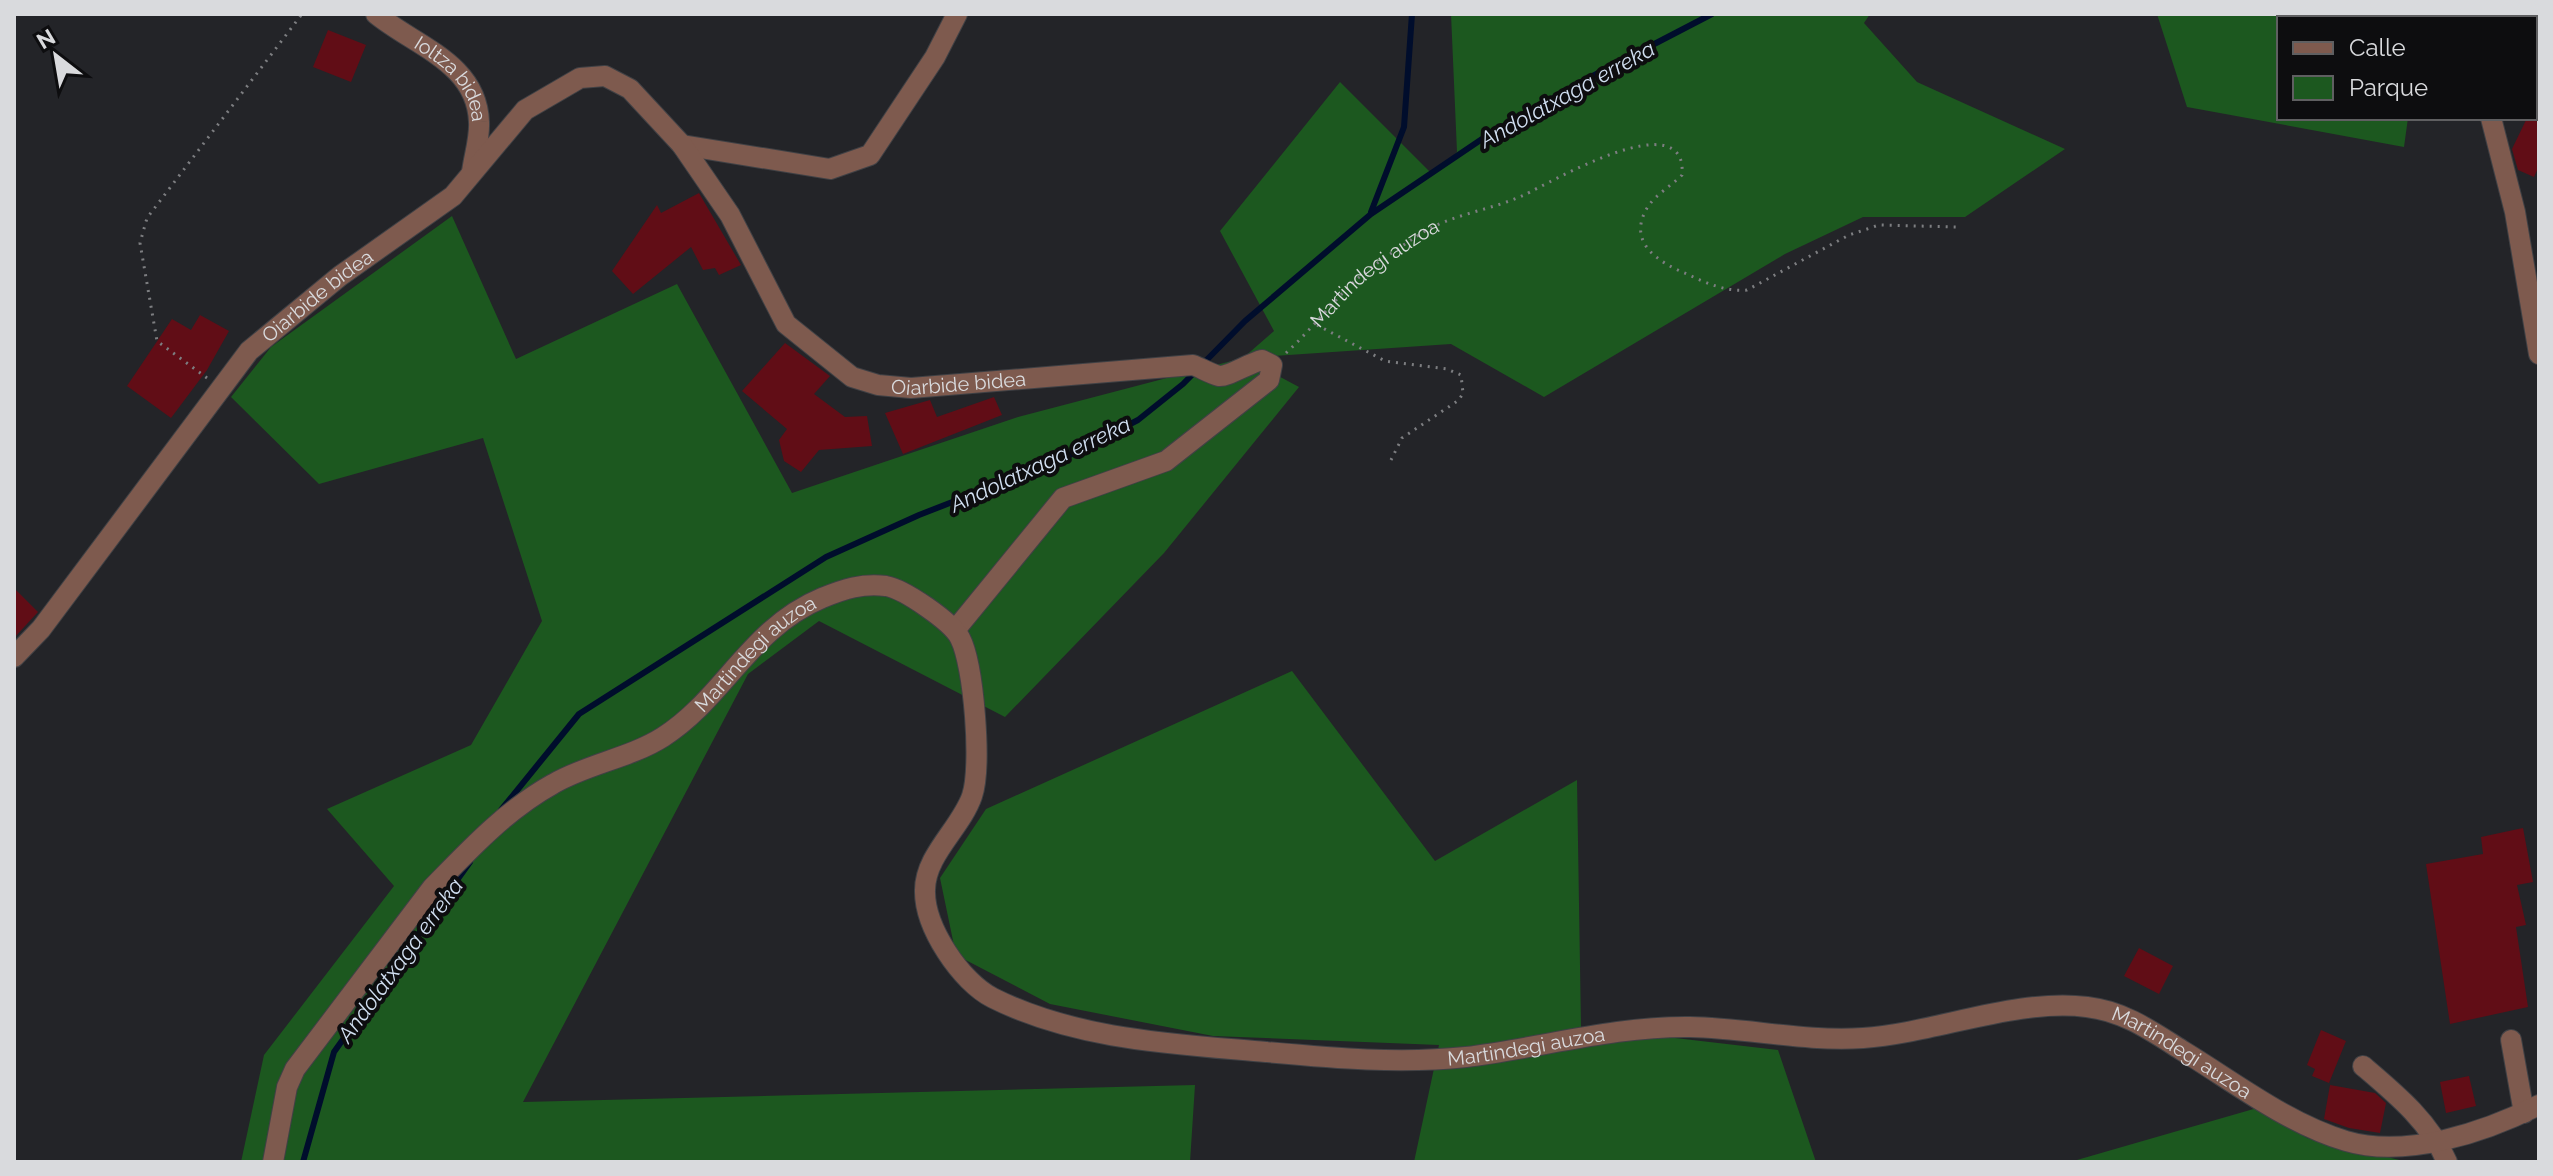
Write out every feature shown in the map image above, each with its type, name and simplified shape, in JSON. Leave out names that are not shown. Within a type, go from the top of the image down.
[{"type":"street","name":"Ioltza bidea","points":[[376,14],[456,67],[466,81],[479,121],[472,172]]},
{"type":"street","points":[[682,145],[830,169],[870,155],[935,57],[957,14]]},
{"type":"street","name":"Oiarbide bidea","points":[[14,657],[41,629],[220,387],[259,343],[340,276],[453,196],[525,110],[580,78],[605,76],[630,89],[682,145],[730,215],[786,324],[852,377],[878,385],[911,388],[1202,368],[1230,376],[1242,365],[1262,360],[1272,365]]},
{"type":"street","points":[[2492,120],[2515,212],[2539,354]]},
{"type":"street","points":[[956,629],[1063,498],[1166,461],[1269,380],[1272,365]]},
{"type":"street","name":"Martindegi auzoa","points":[[273,1162],[287,1087],[306,1052],[432,888],[522,803],[557,781],[666,735],[779,622],[802,607],[851,586],[894,586],[956,629],[967,653],[978,766],[974,791],[963,818],[933,863],[924,892],[954,968],[986,995],[1042,1019],[1117,1036],[1371,1061],[1463,1057],[1631,1032],[1690,1027],[1814,1039],[1868,1038],[2038,1008],[2086,1006],[2128,1017],[2283,1111],[2337,1138],[2377,1146],[2438,1141],[2532,1109]]},
{"type":"street","points":[[2511,1040],[2532,1109]]},
{"type":"street","points":[[2363,1066],[2393,1092],[2438,1141],[2447,1162]]},
{"type":"path","points":[[220,387],[157,341],[140,243],[147,218],[302,14]]},
{"type":"path","name":"Martindegi auzoa","points":[[1272,365],[1317,325],[1357,280],[1424,231],[1523,196],[1613,153],[1637,146],[1661,147],[1676,152],[1683,162],[1682,175],[1650,203],[1642,220],[1641,238],[1647,251],[1664,265],[1733,292],[1747,290],[1849,235],[1879,225],[1956,227]]},
{"type":"path","points":[[1317,325],[1385,361],[1447,369],[1461,375],[1463,393],[1459,400],[1402,438],[1390,462]]},
{"type":"green space","points":[[1451,14],[1870,14],[1864,23],[1917,82],[2065,149],[1965,217],[1863,217],[1785,254],[1544,397],[1451,344],[1245,358],[1299,387],[1164,553],[1005,717],[819,621],[748,674],[523,1102],[1195,1085],[1190,1162],[241,1162],[264,1055],[394,886],[327,809],[471,745],[542,621],[483,438],[319,484],[231,397],[271,347],[452,216],[516,359],[677,284],[792,493],[1018,417],[1243,358],[1274,331],[1220,231],[1340,82],[1433,175],[1457,152]]},
{"type":"green space","points":[[2157,14],[2425,14],[2277,16],[2277,120],[2408,120],[2404,147],[2187,107]]},
{"type":"green space","points":[[1292,671],[1435,861],[1577,780],[1581,1027],[1778,1050],[1816,1162],[1414,1162],[1439,1045],[1213,1036],[1050,1004],[956,955],[940,878],[986,809]]},
{"type":"green space","points":[[2257,1108],[2307,1138],[2408,1162],[2070,1162]]},
{"type":"building","points":[[328,30],[366,45],[351,82],[313,67]]},
{"type":"building","points":[[2526,120],[2539,122],[2539,166],[2534,177],[2518,170],[2512,149]]},
{"type":"building","points":[[699,193],[741,265],[719,275],[715,268],[703,270],[691,247],[633,294],[612,271],[657,205],[661,213]]},
{"type":"building","points":[[200,315],[229,331],[207,370],[171,418],[127,386],[172,319],[191,330]]},
{"type":"building","points":[[785,343],[830,376],[814,394],[845,417],[867,416],[872,446],[819,450],[801,472],[784,461],[779,440],[787,429],[742,391]]},
{"type":"building","points":[[994,397],[1002,415],[903,454],[885,413],[930,400],[937,417]]},
{"type":"building","points":[[14,588],[38,612],[14,638]]},
{"type":"building","points":[[2523,828],[2533,882],[2517,885],[2526,925],[2516,927],[2528,1007],[2450,1024],[2426,864],[2483,854],[2481,837]]},
{"type":"building","points":[[2139,948],[2173,966],[2159,994],[2124,976]]},
{"type":"building","points":[[2321,1030],[2346,1041],[2329,1083],[2312,1076],[2315,1069],[2307,1065]]},
{"type":"building","points":[[2469,1076],[2476,1106],[2446,1113],[2440,1082]]},
{"type":"building","points":[[2330,1085],[2375,1093],[2386,1103],[2380,1133],[2349,1128],[2324,1119]]},
{"type":"waterway","points":[[1371,212],[1404,127],[1412,14]]},
{"type":"waterway","name":"Andolatxaga erreka","points":[[501,810],[579,714],[826,557],[919,515],[1060,460],[1138,420],[1183,384],[1245,321],[1371,214],[1482,139],[1585,80],[1712,14]]},
{"type":"waterway","name":"Andolatxaga erreka","points":[[303,1162],[334,1052],[470,862]]}]
